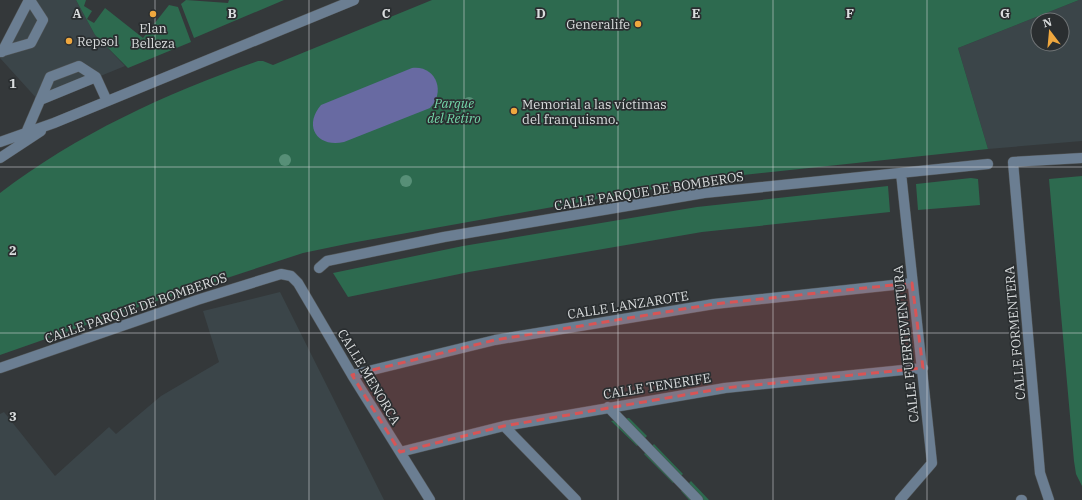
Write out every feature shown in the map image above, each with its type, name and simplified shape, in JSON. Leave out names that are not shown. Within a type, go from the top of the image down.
[{"type":"street","points":[[29,0],[43,20],[31,43],[1,52],[29,0]]},
{"type":"street","points":[[0,142],[54,122],[354,0]]},
{"type":"street","points":[[26,133],[50,77],[79,66],[96,77],[107,100]]},
{"type":"street","points":[[40,100],[96,77]]},
{"type":"street","points":[[0,158],[54,122]]},
{"type":"street","name":"CALLE FORMENTERA","points":[[1049,500],[1040,473],[1013,162],[1082,158]]},
{"type":"street","name":"CALLE PARQUE DE BOMBEROS","points":[[319,268],[327,261],[436,239],[704,193],[988,164]]},
{"type":"street","name":"CALLE FUERTEVENTURA","points":[[900,500],[932,463],[901,173]]},
{"type":"street","name":"CALLE PARQUE DE BOMBEROS","points":[[0,368],[197,300],[281,274]]},
{"type":"street","name":"CALLE MENORCA","points":[[281,274],[291,276],[298,283],[352,376],[430,500]]},
{"type":"street","name":"CALLE LANZAROTE","points":[[352,376],[495,340],[714,304],[912,283]]},
{"type":"street","name":"CALLE TENERIFE","points":[[400,452],[504,426],[725,388],[922,368]]},
{"type":"street","points":[[608,407],[698,500]]},
{"type":"street","points":[[504,426],[576,500]]},
{"type":"highlighted area","points":[[912,283],[923,368],[725,388],[504,426],[400,452],[352,375],[495,340],[714,304]]},
{"type":"shaded area","points":[[28,0],[76,0],[95,35],[125,66],[39,101],[0,58],[0,54]]},
{"type":"shaded area","points":[[1082,0],[1082,141],[988,149],[958,48],[1030,19],[1030,52],[1070,52],[1070,12],[1049,12]]},
{"type":"shaded area","points":[[280,292],[384,500],[0,500],[0,414],[4,412],[55,476],[109,427],[116,434],[161,396],[219,362],[203,311]]},
{"type":"green space","points":[[76,0],[86,0],[84,6],[92,11],[87,19],[94,23],[105,8],[143,38],[169,5],[178,7],[191,42],[128,68],[95,35]]},
{"type":"green space","points":[[186,0],[228,3],[229,0],[284,0],[194,38],[181,4]]},
{"type":"green space","name":"Parque del Retiro","points":[[432,0],[1079,0],[1049,12],[1030,12],[1030,19],[958,48],[988,149],[715,178],[351,243],[303,253],[120,313],[0,355],[0,193],[60,152],[91,134],[157,101],[224,73],[258,61],[263,61],[273,65]]},
{"type":"green space","points":[[1082,176],[1082,486],[1076,474],[1074,461],[1049,179]]},
{"type":"green space","points":[[971,178],[978,179],[980,205],[918,210],[916,184]]},
{"type":"green space","points":[[888,186],[890,212],[702,232],[469,272],[348,297],[333,273],[463,246],[697,207]]},
{"type":"green space","points":[[629,418],[647,436],[637,446],[611,421]]},
{"type":"green space","points":[[654,444],[683,474],[673,483],[644,454]]},
{"type":"green space","points":[[691,481],[709,500],[689,500],[681,491]]},
{"type":"water","points":[[412,68],[420,68],[427,71],[436,81],[438,88],[437,95],[435,102],[430,108],[344,142],[326,142],[316,134],[313,128],[313,120],[321,105]]},
{"type":"place","name":"Elan Belleza","points":[[153,14]]},
{"type":"place","name":"Generalife","points":[[638,24]]},
{"type":"place","name":"Repsol","points":[[69,41]]},
{"type":"place","name":"Memorial a las víctimas del franquismo.","points":[[514,111]]}]
